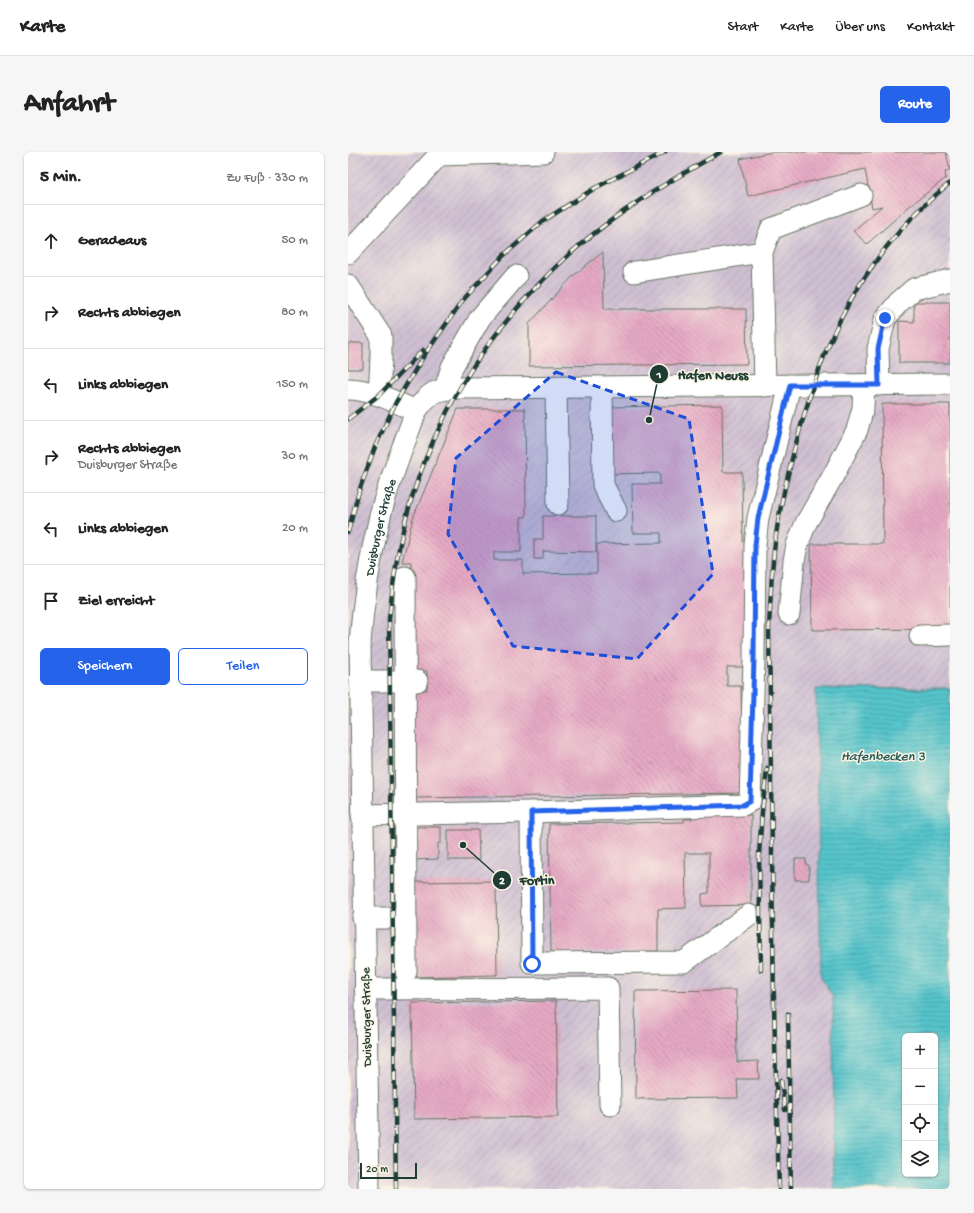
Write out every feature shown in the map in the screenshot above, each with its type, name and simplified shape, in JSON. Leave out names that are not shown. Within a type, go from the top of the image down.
[{"type":"street","points":[[348,253],[439,155],[543,152]]},
{"type":"street","points":[[764,386],[762,252],[770,229],[861,195]]},
{"type":"street","points":[[634,272],[762,252]]},
{"type":"street","points":[[445,389],[452,367],[473,329],[480,318],[516,276]]},
{"type":"street","points":[[790,614],[794,561],[797,545],[806,523],[857,430],[871,385],[885,318],[898,302],[914,288],[950,280]]},
{"type":"street","points":[[348,285],[381,336],[379,395]]},
{"type":"street","name":"Duisburger Straße","points":[[369,1189],[357,1043],[365,989],[360,681],[362,613],[370,564],[381,514],[416,411],[426,397],[437,391],[445,389],[950,384]]},
{"type":"street","points":[[362,815],[531,812],[743,805],[750,801],[754,658],[755,545],[758,518],[790,385]]},
{"type":"street","points":[[556,388],[558,504]]},
{"type":"street","points":[[602,388],[603,485],[616,511]]},
{"type":"street","points":[[348,389],[379,395],[416,411]]},
{"type":"street","points":[[405,577],[411,681],[406,815],[406,972]]},
{"type":"street","points":[[920,636],[950,635]]},
{"type":"street","points":[[360,681],[411,681]]},
{"type":"street","points":[[531,812],[532,964],[684,962],[749,915]]},
{"type":"street","points":[[364,918],[406,918]]},
{"type":"street","points":[[365,989],[608,988],[610,1105]]},
{"type":"highlighted area","points":[[556,372],[689,419],[713,574],[637,659],[513,646],[448,534],[456,458]]},
{"type":"shaded area","points":[[348,152],[950,152],[950,688],[816,689],[821,976],[833,997],[834,1189],[348,1189]]},
{"type":"water","name":"Hafenbecken 3","points":[[950,688],[950,1189],[834,1189],[833,997],[821,977],[816,689]]},
{"type":"building","points":[[772,152],[946,152],[950,170],[945,172],[946,178],[911,205],[867,244],[853,231],[882,206],[872,208],[865,169],[748,196],[740,159]]},
{"type":"building","points":[[603,252],[604,309],[746,309],[747,364],[529,366],[529,324],[574,275]]},
{"type":"building","points":[[914,302],[950,302],[950,363],[899,363],[899,321],[914,322]]},
{"type":"building","points":[[348,343],[363,343],[363,369],[348,369]]},
{"type":"building","points":[[882,404],[950,404],[950,629],[812,630],[811,544],[883,544]]},
{"type":"building","points":[[722,405],[723,472],[742,472],[743,542],[745,542],[747,667],[727,667],[727,686],[741,686],[743,793],[415,798],[412,690],[427,690],[427,671],[413,671],[411,562],[402,562],[413,518],[458,409],[525,409],[526,517],[521,517],[521,552],[494,552],[494,560],[523,560],[523,574],[597,573],[597,544],[661,543],[661,533],[633,533],[632,484],[660,484],[660,473],[609,474],[608,407]]},
{"type":"building","points":[[543,516],[596,516],[596,552],[543,551],[543,559],[534,559],[534,539],[543,539]]},
{"type":"building","points":[[692,815],[751,815],[751,905],[702,906],[702,894],[709,893],[709,853],[685,853],[686,908],[658,909],[658,951],[551,953],[549,824],[684,822],[684,819],[692,819]]},
{"type":"building","points":[[410,827],[441,827],[441,843],[438,843],[438,859],[413,860]]},
{"type":"building","points":[[448,830],[478,830],[479,860],[448,860]]},
{"type":"building","points":[[795,859],[806,859],[806,865],[809,865],[809,880],[795,880]]},
{"type":"building","points":[[496,881],[497,975],[413,977],[411,882]]},
{"type":"building","points":[[736,990],[737,1062],[758,1061],[759,1079],[737,1079],[738,1098],[636,1099],[635,991]]},
{"type":"building","points":[[556,1001],[558,1117],[414,1119],[412,1003]]},
{"type":"railway","points":[[348,532],[359,491],[375,447],[396,402],[423,357],[463,300],[503,256],[543,221],[595,188],[665,152]]},
{"type":"railway","points":[[396,1189],[389,619],[399,549],[415,488],[435,438],[473,366],[507,320],[528,296],[550,272],[607,223],[682,174],[721,152]]},
{"type":"railway","points":[[779,1189],[774,1005],[769,628],[772,572],[781,506],[809,399],[827,349],[849,302],[878,258],[894,237],[950,183]]},
{"type":"railway","points":[[348,419],[379,395],[423,350]]},
{"type":"railway","points":[[761,970],[759,855],[767,768]]},
{"type":"railway","points":[[788,1014],[791,1189]]},
{"type":"railway","points":[[781,1080],[785,1110]]},
{"type":"place","name":"Hafen Neuss","points":[[649,420]]},
{"type":"place","name":"Fortin","points":[[463,845]]},
{"type":"route","points":[[532,964],[531,812],[743,805],[750,801],[754,658],[755,545],[758,518],[790,385],[879,385],[878,349],[885,318]]}]
